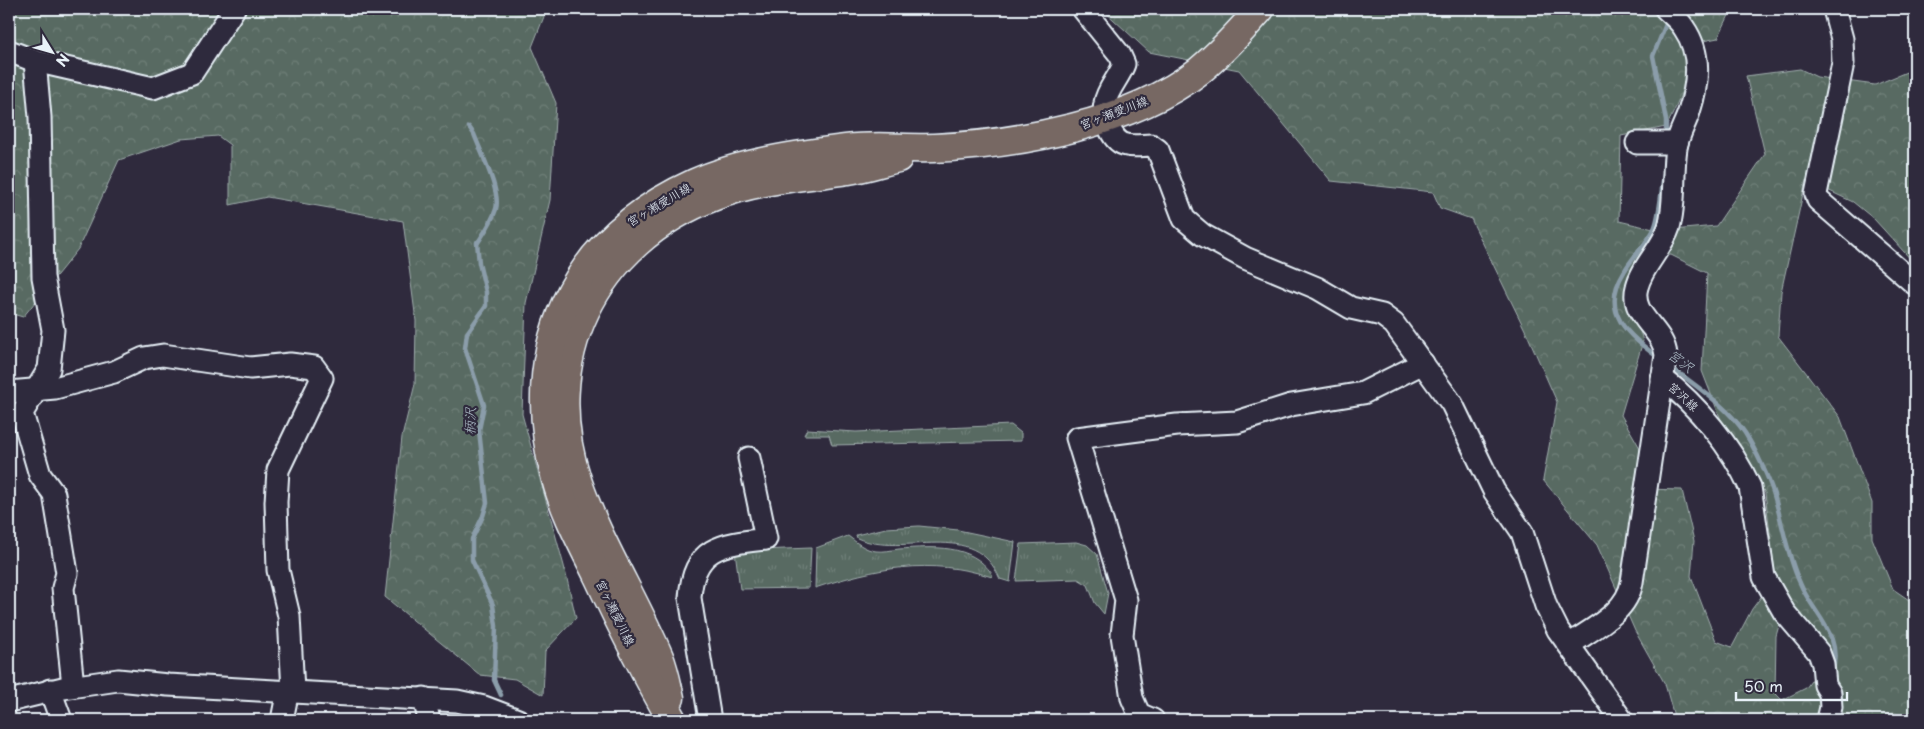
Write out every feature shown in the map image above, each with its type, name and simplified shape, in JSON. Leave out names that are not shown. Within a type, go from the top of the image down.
[{"type":"main road","name":"宮ヶ瀬愛川線","points":[[672,720],[642,668],[573,525],[556,481],[547,435],[544,387],[551,341],[568,294],[593,257],[623,227],[658,203],[696,183],[738,168],[849,148],[935,148],[1038,136],[1078,128],[1106,118],[1157,96],[1196,73],[1229,46],[1260,9]]},
{"type":"main road","name":"宮ヶ瀬愛川線","points":[[676,720],[660,658],[590,514],[578,482],[569,448],[564,381],[572,343],[586,306],[607,273],[634,244],[670,218],[714,196],[764,181],[851,170],[935,148]]},
{"type":"street","points":[[9,51],[34,61],[153,88],[192,72],[234,9]]},
{"type":"street","points":[[1083,9],[1120,55],[1124,64],[1105,103],[1106,118],[1112,134],[1120,143],[1128,146],[1151,145],[1158,150],[1184,219],[1204,235],[1245,258],[1317,288],[1352,308],[1382,315],[1394,324],[1452,404],[1494,490],[1522,532],[1546,606],[1569,645],[1622,720]]},
{"type":"street","name":"宮沢線","points":[[1666,9],[1684,28],[1698,66],[1689,112],[1677,143],[1673,168],[1672,207],[1669,227],[1663,242],[1637,287],[1638,310],[1665,346],[1662,378],[1696,408],[1744,474],[1750,487],[1764,577],[1784,612],[1819,654],[1823,664],[1825,685],[1830,693],[1831,707],[1828,720]]},
{"type":"street","points":[[1834,9],[1842,38],[1843,63],[1816,194],[1818,200],[1915,284]]},
{"type":"street","points":[[34,61],[40,117],[43,277],[53,330],[49,368],[22,413],[40,475],[54,494],[69,549],[63,588],[73,686]]},
{"type":"street","points":[[1637,143],[1677,143]]},
{"type":"street","points":[[9,392],[55,388],[105,374],[144,358],[162,355],[250,368],[290,364],[314,367],[322,378],[284,453],[278,470],[276,502],[278,570],[289,616],[291,691],[282,720]]},
{"type":"street","points":[[1153,720],[1139,714],[1132,698],[1122,635],[1126,600],[1077,438],[1177,425],[1237,422],[1291,405],[1363,393],[1423,363]]},
{"type":"street","points":[[1569,645],[1621,608],[1630,595],[1662,378]]},
{"type":"street","points":[[710,720],[690,598],[691,581],[699,565],[711,551],[726,544],[766,540],[748,458]]},
{"type":"street","points":[[9,701],[50,690],[118,680],[168,686],[457,701],[484,707],[518,720]]},
{"type":"street","points":[[50,690],[61,720]]},
{"type":"street","points":[[424,698],[429,720]]},
{"type":"green space","points":[[9,9],[547,9],[532,47],[556,103],[550,200],[526,303],[522,414],[564,566],[576,618],[545,651],[543,695],[515,679],[480,675],[385,597],[402,437],[415,384],[416,321],[403,221],[267,197],[230,205],[230,145],[218,136],[181,139],[119,160],[78,249],[23,317],[9,313]]},
{"type":"green space","points":[[1102,9],[1732,9],[1718,38],[1687,44],[1683,87],[1666,127],[1621,136],[1619,221],[1662,231],[1716,226],[1765,154],[1746,76],[1800,69],[1817,77],[1875,85],[1909,71],[1915,71],[1915,264],[1874,219],[1853,202],[1806,180],[1781,292],[1778,336],[1840,417],[1872,503],[1872,538],[1893,589],[1915,604],[1915,720],[1846,720],[1846,717],[1842,720],[1675,720],[1665,684],[1635,631],[1597,545],[1543,480],[1557,402],[1527,334],[1471,219],[1440,208],[1433,192],[1331,181],[1239,70],[1149,52]],"holes":[[[1671,255],[1707,273],[1702,371],[1723,425],[1765,493],[1776,580],[1794,614],[1828,657],[1806,688],[1782,700],[1775,693],[1776,636],[1782,615],[1764,593],[1752,609],[1732,647],[1716,641],[1691,576],[1694,541],[1682,490],[1644,489],[1640,448],[1621,415],[1643,341],[1627,287],[1641,259]]]},
{"type":"green space","points":[[1011,425],[1021,433],[1021,441],[832,445],[829,435],[804,435],[807,429],[856,432]]},
{"type":"green space","points":[[919,526],[958,530],[1015,542],[1010,582],[1000,579],[988,560],[973,549],[956,544],[896,545],[876,543],[857,538],[856,535],[886,528]]},
{"type":"green space","points":[[848,536],[864,547],[876,551],[938,548],[962,552],[983,564],[992,574],[992,577],[947,567],[925,566],[881,570],[815,588],[816,548]]},
{"type":"green space","points":[[1076,542],[1087,545],[1097,554],[1108,593],[1104,614],[1095,603],[1088,585],[1078,579],[1016,581],[1021,544]]},
{"type":"green space","points":[[811,548],[809,588],[740,589],[735,551]]},
{"type":"waterway","name":"宮沢","points":[[1666,137],[1666,120],[1653,56],[1668,19]]},
{"type":"waterway","name":"柄沢","points":[[469,127],[474,134],[490,172],[497,201],[496,209],[488,227],[480,240],[477,244],[477,242],[479,263],[486,292],[486,306],[467,333],[465,348],[484,405],[479,430],[487,503],[472,539],[472,560],[493,605],[496,626],[494,680],[501,695]]},
{"type":"waterway","name":"宮沢","points":[[1659,358],[1637,340],[1620,321],[1616,311],[1615,299],[1617,286],[1624,272],[1655,226],[1659,212],[1664,175]]},
{"type":"waterway","name":"宮沢","points":[[1671,367],[1711,397],[1729,414],[1745,433],[1753,447],[1772,488],[1788,551],[1796,572],[1806,594],[1831,636],[1835,659],[1832,673]]}]
